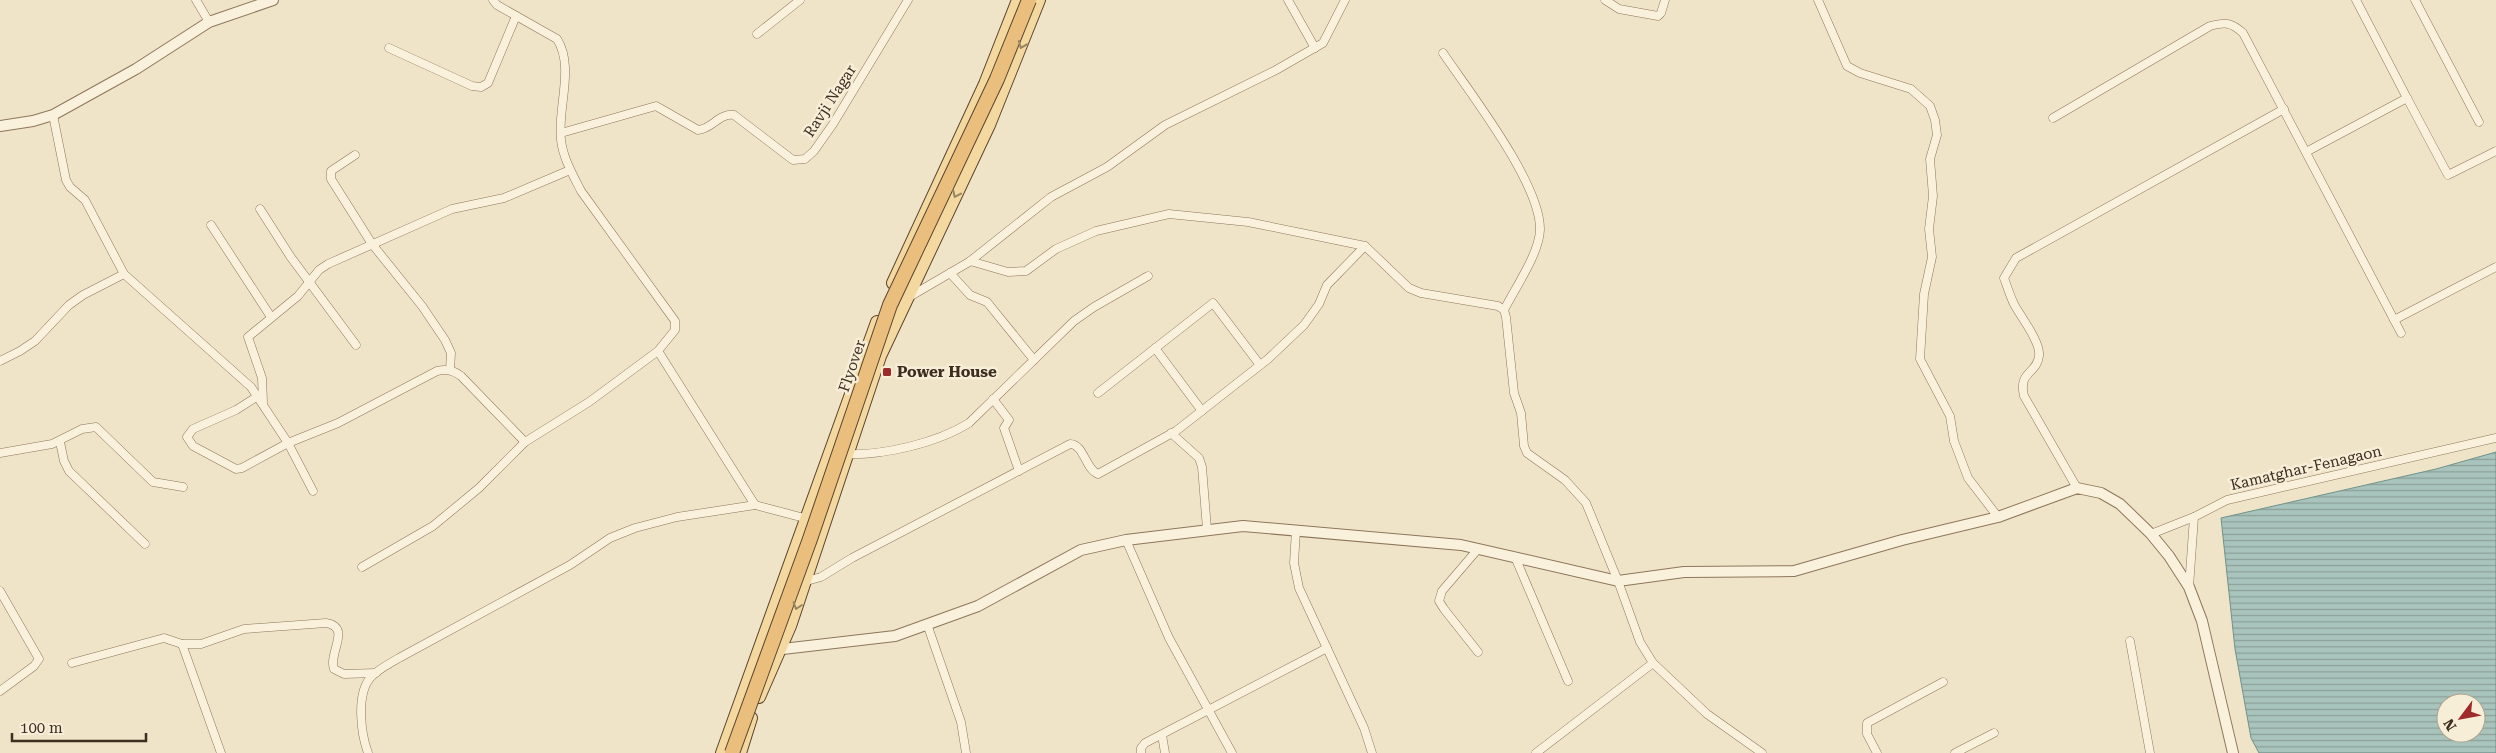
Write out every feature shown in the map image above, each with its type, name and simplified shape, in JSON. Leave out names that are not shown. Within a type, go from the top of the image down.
[{"type":"highway","name":"Flyover","points":[[732,753],[810,539],[890,305],[993,87],[1029,0]]},
{"type":"main road","points":[[722,753],[888,293],[985,84],[1018,0]]},
{"type":"main road","points":[[740,753],[756,704],[779,650],[825,523],[880,356],[989,124],[1039,0]]},
{"type":"street","points":[[196,0],[209,22]]},
{"type":"street","points":[[0,126],[33,121],[53,115],[136,69],[209,22],[273,0]]},
{"type":"street","points":[[362,567],[433,526],[479,488],[525,442],[589,402],[658,351],[674,330],[672,315],[586,198],[570,170],[561,133],[564,74],[561,45],[557,39],[516,16],[493,0]]},
{"type":"street","points":[[757,34],[800,0]]},
{"type":"street","name":"Ravji Nagar","points":[[561,133],[656,106],[698,130],[704,129],[725,115],[734,115],[793,160],[805,159],[814,151],[833,124],[908,0]]},
{"type":"street","points":[[1288,0],[1315,48]]},
{"type":"street","points":[[888,293],[907,298],[970,261],[1051,197],[1107,167],[1165,125],[1276,70],[1323,43],[1345,0]]},
{"type":"street","points":[[1605,0],[1619,9],[1658,16],[1666,0]]},
{"type":"street","points":[[1818,0],[1847,66],[1860,73],[1911,90],[1930,106],[1935,120],[1937,135],[1930,159],[1933,196],[1929,235],[1932,257],[1924,294],[1920,359],[1950,416],[1954,441],[1968,478],[1998,517]]},
{"type":"street","points":[[2356,0],[2448,175],[2496,151]]},
{"type":"street","points":[[2416,0],[2479,122]]},
{"type":"street","points":[[389,48],[472,86],[481,87],[488,83],[516,16]]},
{"type":"street","points":[[2053,118],[2210,26],[2223,22],[2233,24],[2243,33],[2401,333]]},
{"type":"street","points":[[1444,52],[1513,158],[1527,182],[1536,204],[1540,229],[1538,242],[1504,310],[1514,393],[1523,424],[1524,446],[1527,453],[1565,480],[1586,503],[1618,581],[1640,642],[1653,663],[1707,714],[1762,753]]},
{"type":"street","points":[[2306,152],[2407,98]]},
{"type":"street","points":[[2077,488],[2024,396],[2021,386],[2023,379],[2038,362],[2040,354],[2029,327],[2013,303],[2004,278],[2016,258],[2284,109]]},
{"type":"street","points":[[53,115],[66,180],[70,187],[84,200],[124,274],[236,373],[261,400],[288,443],[314,491]]},
{"type":"street","points":[[355,155],[331,171],[329,176],[372,244],[422,306],[445,340],[451,353],[450,370]]},
{"type":"street","points":[[261,400],[262,378],[248,338],[298,296],[319,270],[328,264],[452,209],[504,198],[570,170]]},
{"type":"street","points":[[260,209],[309,283],[356,345]]},
{"type":"street","points":[[970,261],[1008,272],[1026,271],[1056,250],[1096,231],[1168,214],[1248,222],[1366,246],[1409,288],[1421,294],[1498,306],[1504,310]]},
{"type":"street","points":[[211,225],[271,317]]},
{"type":"street","points":[[784,581],[804,582],[821,577],[852,558],[1070,444],[1075,444],[1093,472],[1102,473],[1172,433],[1260,365],[1304,325],[1319,304],[1327,285],[1366,246]]},
{"type":"street","points":[[2394,320],[2496,267]]},
{"type":"street","points":[[950,273],[970,295],[987,302],[1034,360]]},
{"type":"street","points":[[0,361],[35,341],[69,305],[83,295],[124,274]]},
{"type":"street","points":[[830,454],[898,449],[956,430],[969,423],[1081,316],[1148,276]]},
{"type":"street","points":[[1098,393],[1214,304],[1260,365]]},
{"type":"street","points":[[1155,348],[1202,411]]},
{"type":"street","points":[[658,351],[755,506]]},
{"type":"street","points":[[261,400],[192,429],[187,437],[188,441],[193,446],[236,469],[242,468],[288,443],[338,422],[438,371],[450,370],[461,376],[525,442]]},
{"type":"street","points":[[993,399],[1009,420],[1004,428],[1020,471]]},
{"type":"street","points":[[0,453],[60,442],[82,429],[96,427],[154,482],[183,487]]},
{"type":"street","points":[[1172,433],[1199,458],[1202,467],[1207,530]]},
{"type":"street","name":"Kamatghar-Fenagaon","points":[[2151,534],[2194,517],[2227,500],[2496,438]]},
{"type":"street","points":[[60,442],[64,461],[69,471],[144,544]]},
{"type":"street","points":[[759,652],[895,636],[978,606],[1081,550],[1126,540],[1243,526],[1296,530],[1462,546],[1618,581],[1684,572],[1794,571],[1998,517],[2077,488],[2101,493],[2120,504],[2151,534],[2190,587],[2202,621],[2233,753]]},
{"type":"street","points":[[368,753],[362,730],[364,691],[376,673],[437,636],[497,606],[570,565],[610,538],[635,528],[677,517],[755,506],[825,523]]},
{"type":"street","points":[[2190,587],[2194,517]]},
{"type":"street","points":[[1296,530],[1294,563],[1299,588],[1364,728],[1372,753]]},
{"type":"street","points":[[1126,540],[1169,638],[1232,753]]},
{"type":"street","points":[[1478,549],[1442,591],[1439,601],[1478,652]]},
{"type":"street","points":[[1514,557],[1568,681]]},
{"type":"street","points":[[0,591],[39,659],[34,666],[0,691]]},
{"type":"street","points":[[72,663],[164,638],[182,644],[201,644],[244,628],[326,623],[333,624],[338,628],[339,633],[333,659],[334,669],[344,674],[376,673]]},
{"type":"street","points":[[927,624],[961,722],[966,753]]},
{"type":"street","points":[[2130,641],[2150,753]]},
{"type":"street","points":[[182,644],[221,753]]},
{"type":"street","points":[[1141,753],[1142,745],[1326,648]]},
{"type":"street","points":[[1536,753],[1653,663]]},
{"type":"street","points":[[1876,753],[1867,734],[1867,723],[1944,682]]},
{"type":"street","points":[[1955,753],[1994,733]]},
{"type":"street","points":[[1162,735],[1166,753]]},
{"type":"water","points":[[2496,452],[2496,753],[2259,753],[2251,738],[2235,649],[2221,518],[2436,469]]},
{"type":"place","name":"Power House","points":[[887,372]]}]
